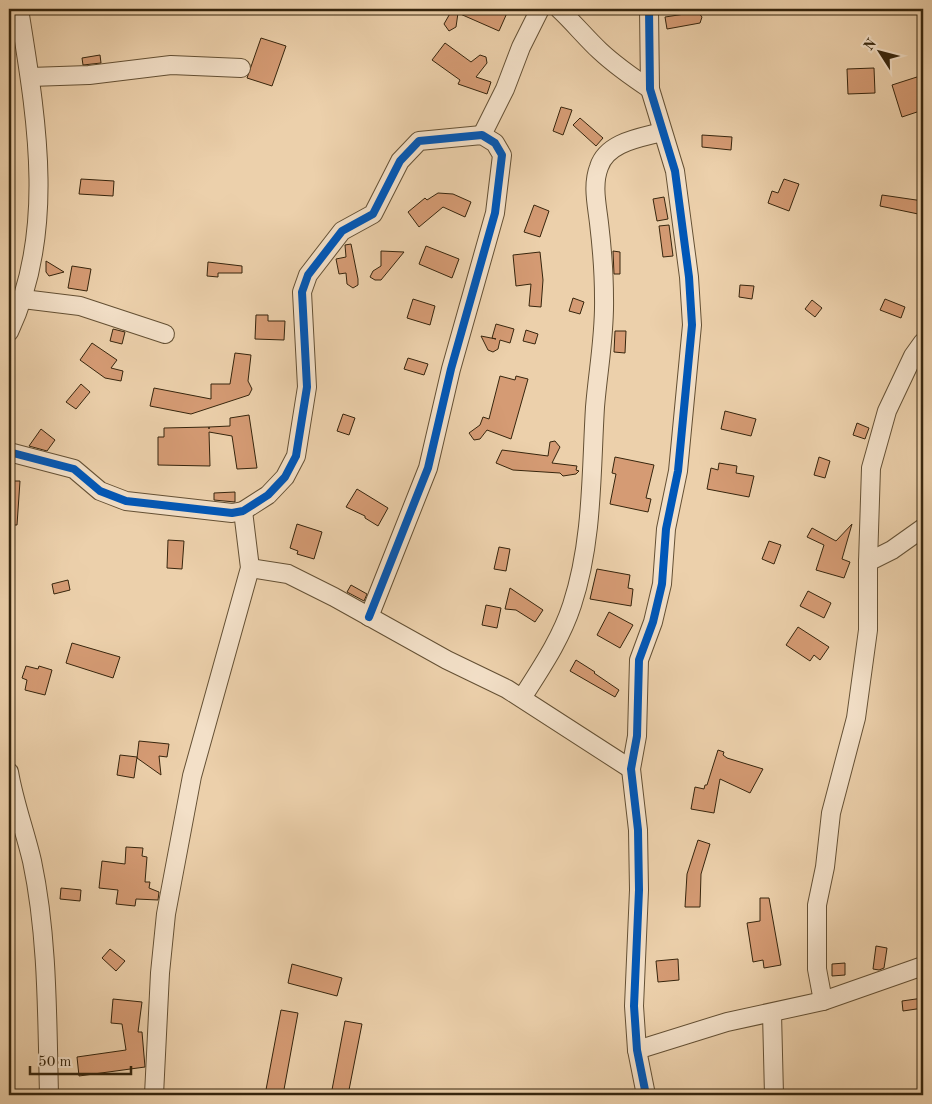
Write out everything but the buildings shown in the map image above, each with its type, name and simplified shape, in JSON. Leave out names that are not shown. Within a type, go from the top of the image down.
[{"type":"street","points":[[9,332],[23,299],[33,262],[40,208],[30,77],[19,9]]},
{"type":"street","points":[[482,135],[505,89],[521,47],[540,9]]},
{"type":"street","points":[[559,9],[584,32],[598,50],[623,71],[650,89]]},
{"type":"street","points":[[646,1095],[637,1050],[634,1006],[639,890],[638,838],[631,769],[637,736],[639,660],[656,613],[662,584],[666,529],[678,471],[692,325],[689,277],[675,171],[650,89],[649,9]]},
{"type":"street","points":[[30,77],[89,75],[171,65],[241,68]]},
{"type":"street","points":[[522,698],[553,648],[566,620],[572,604],[584,550],[593,485],[595,408],[605,315],[604,277],[595,194],[596,175],[599,165],[616,146],[662,132]]},
{"type":"street","points":[[9,452],[74,468],[100,491],[126,501],[232,513],[243,511],[268,495],[285,477],[296,456],[307,387],[302,292],[308,275],[342,231],[373,214],[400,161],[414,144],[419,141],[482,135],[495,143],[502,155],[495,213],[450,369],[428,468],[369,617]]},
{"type":"street","points":[[23,299],[80,306],[165,334]]},
{"type":"street","points":[[823,1001],[817,969],[817,905],[831,813],[857,709],[868,630],[871,468],[886,411],[923,342]]},
{"type":"street","points":[[154,1095],[160,973],[166,914],[192,776],[250,568],[243,511]]},
{"type":"street","points":[[868,562],[892,550],[923,528]]},
{"type":"street","points":[[250,568],[288,574],[522,698],[631,769]]},
{"type":"street","points":[[9,772],[32,861],[45,960],[49,1095]]},
{"type":"street","points":[[637,1050],[727,1022],[823,1001],[923,966]]},
{"type":"street","points":[[772,1013],[774,1095]]},
{"type":"cycle path","points":[[646,1095],[637,1050],[634,1006],[639,890],[638,830],[631,769],[637,736],[639,660],[653,622],[662,584],[666,529],[678,471],[692,325],[689,277],[675,171],[650,89],[649,9]]},
{"type":"cycle path","points":[[9,452],[74,469],[100,491],[126,501],[232,513],[243,511],[268,495],[285,477],[296,456],[307,387],[302,292],[308,275],[342,231],[373,214],[400,161],[419,141],[482,135],[495,143],[502,155],[495,213],[451,369],[428,468],[369,617]]}]
